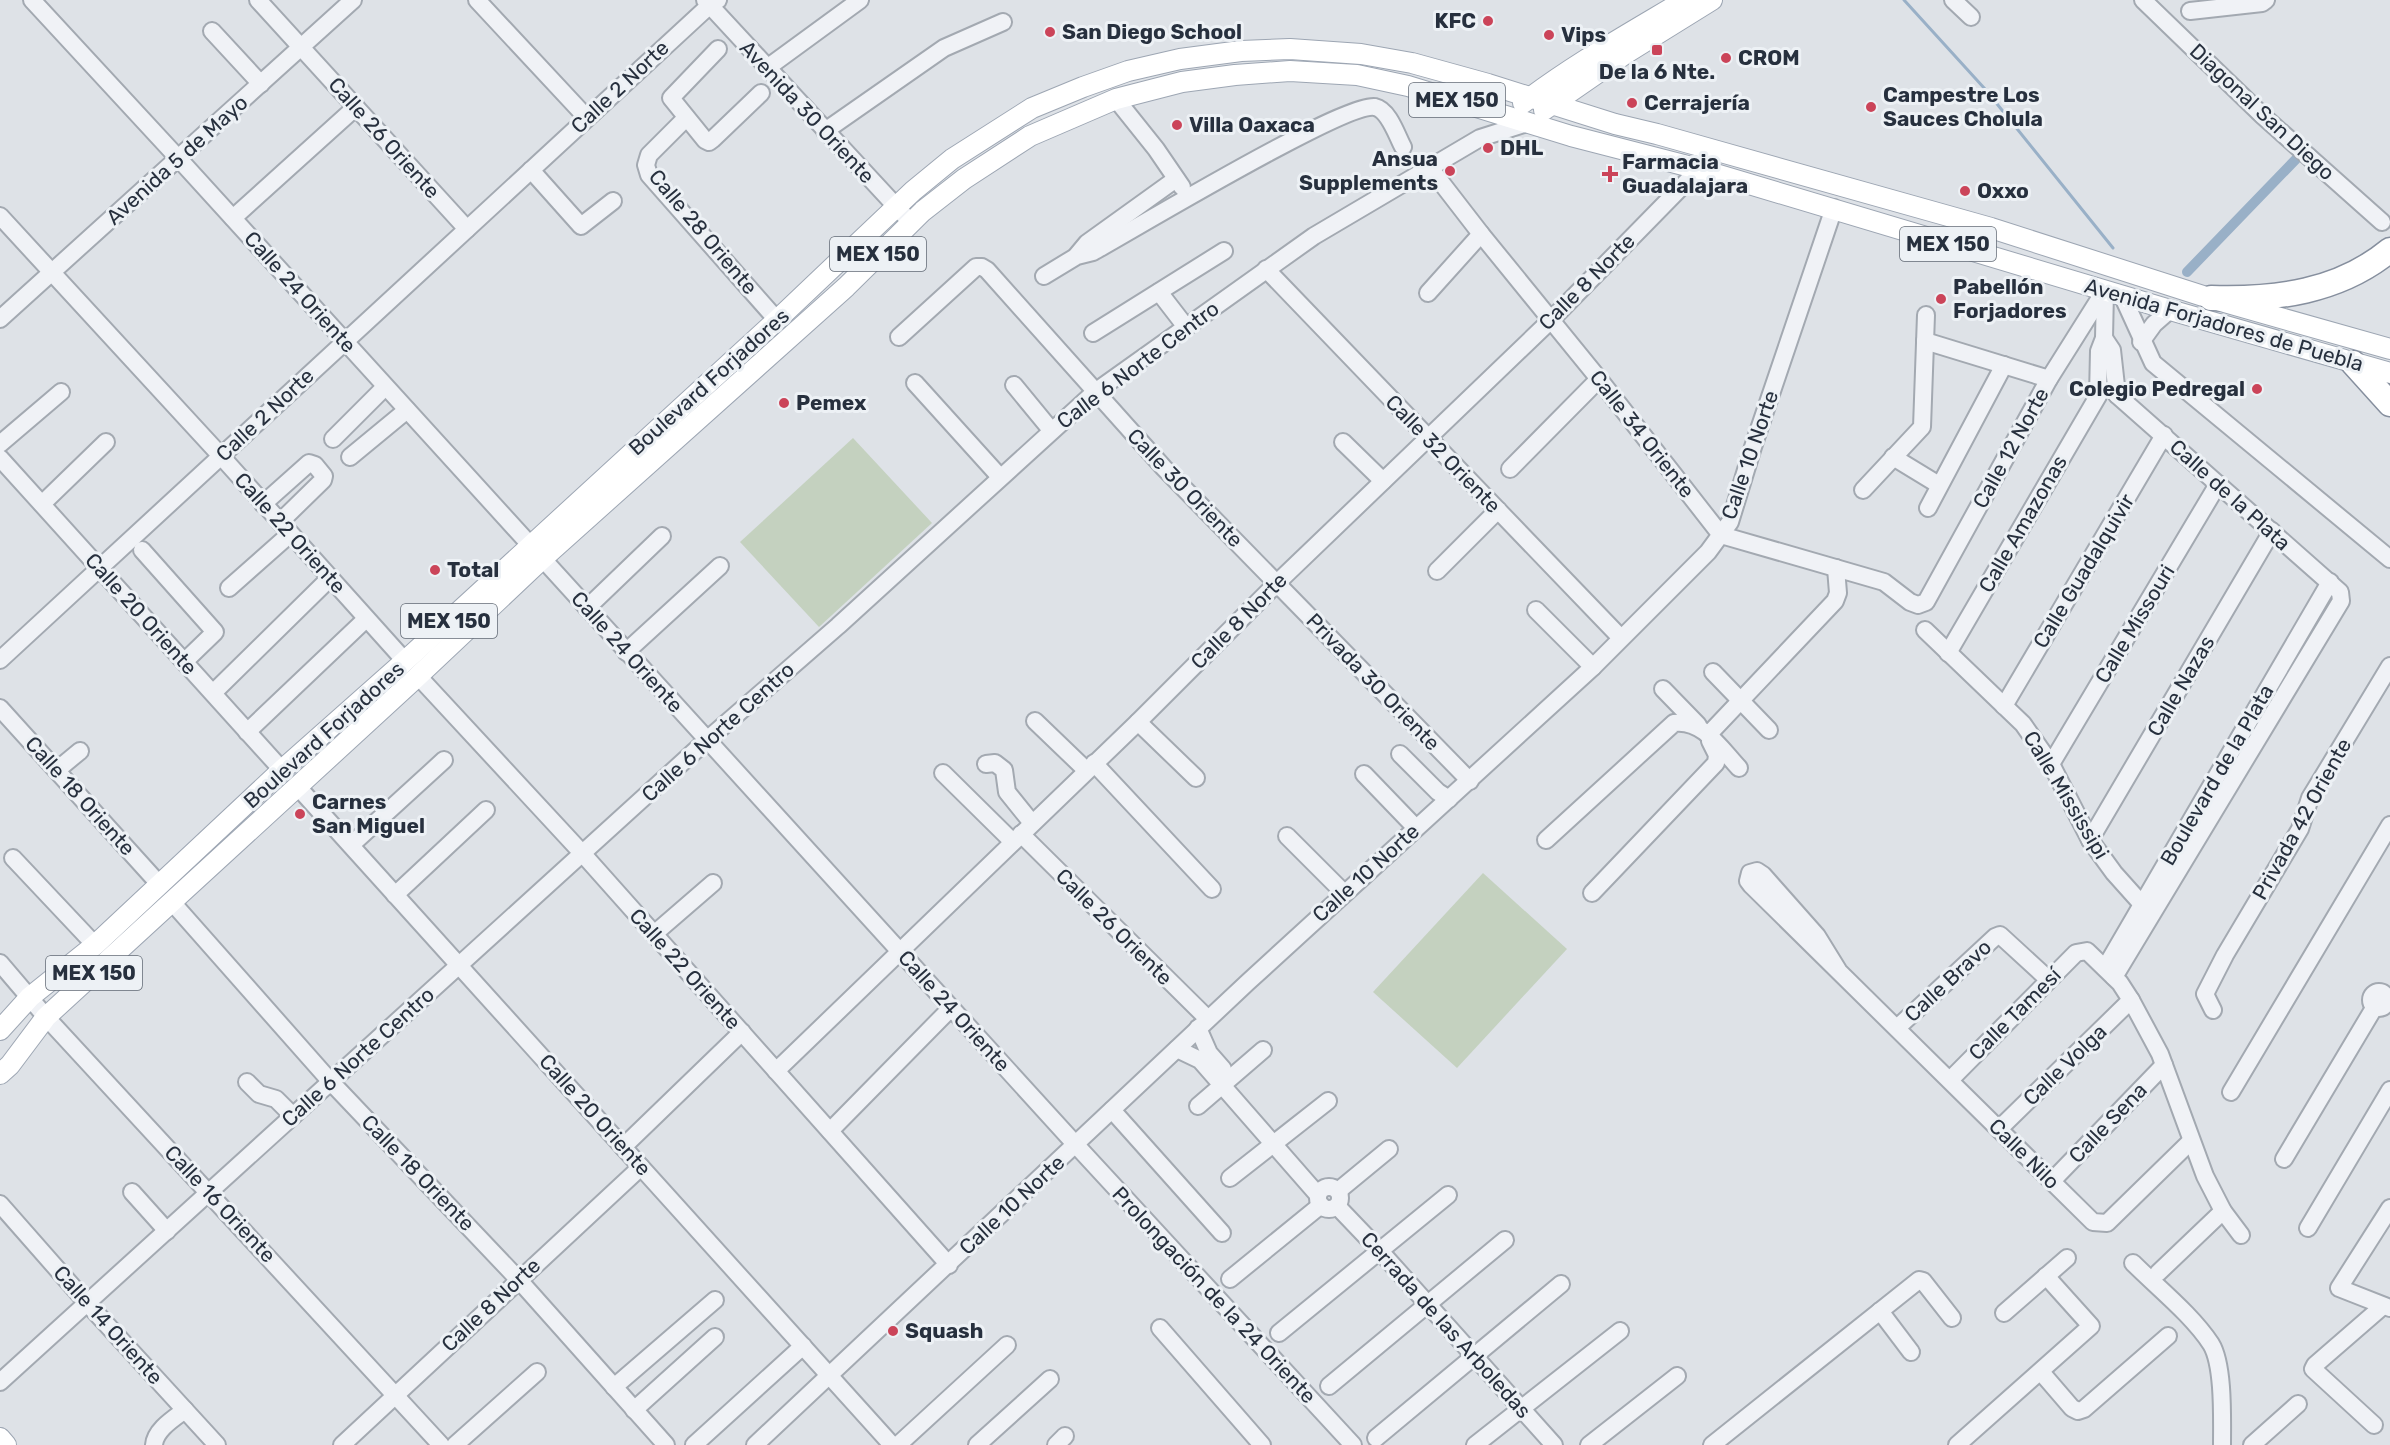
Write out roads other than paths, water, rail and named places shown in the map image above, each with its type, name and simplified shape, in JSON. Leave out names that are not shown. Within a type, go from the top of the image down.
[{"type":"highway","points":[[2211,298],[2253,298],[2321,288],[2353,275],[2390,250]]},
{"type":"highway","points":[[2353,363],[2390,404]]},
{"type":"main road","points":[[1506,116],[1552,80],[1685,0]]},
{"type":"main road","points":[[1527,123],[1625,54],[1712,0]]},
{"type":"main road","name":"Boulevard Forjadores","points":[[0,1030],[30,997],[95,945],[166,893],[297,786],[412,669],[896,208],[952,159],[1032,108],[1128,71],[1180,58],[1241,51],[1290,49],[1361,54],[1412,63],[1551,105]]},
{"type":"main road","name":"Boulevard Forjadores","points":[[536,552],[846,287],[911,222],[964,179],[1030,136],[1116,99],[1182,82],[1290,71],[1357,75],[1408,86],[1506,116]]},
{"type":"main road","name":"Avenida Forjadores de Puebla","points":[[1551,105],[1991,228],[2211,298],[2390,349]]},
{"type":"main road","name":"Avenida Forjadores de Puebla","points":[[1506,116],[1700,169],[2170,310],[2390,373]]},
{"type":"main road","points":[[1954,245],[1965,236],[1991,228]]},
{"type":"main road","name":"Boulevard Forjadores","points":[[0,1074],[46,1017],[282,770],[412,669]]},
{"type":"main road","name":"MEX 150","points":[[0,1059],[21,1048]]},
{"type":"main road","points":[[0,1438],[6,1445]]},
{"type":"street","name":"Calle 24 Oriente","points":[[32,0],[1076,1145]]},
{"type":"street","name":"Calle 26 Oriente","points":[[258,0],[467,229]]},
{"type":"street","name":"Avenida 5 de Mayo","points":[[0,319],[353,0]]},
{"type":"street","points":[[767,68],[860,0]]},
{"type":"street","points":[[1953,0],[1971,17]]},
{"type":"street","name":"Diagonal San Diego","points":[[2143,0],[2263,116],[2382,222]]},
{"type":"street","points":[[2173,29],[2189,5],[2262,3],[2266,0]]},
{"type":"street","points":[[485,2],[587,118]]},
{"type":"street","name":"Avenida 30 Oriente","points":[[711,2],[767,68],[911,222]]},
{"type":"street","name":"Calle 2 Norte","points":[[0,660],[711,2]]},
{"type":"street","points":[[825,131],[944,48],[1003,22]]},
{"type":"street","points":[[212,31],[261,84]]},
{"type":"street","points":[[718,49],[671,98],[709,142],[761,93]]},
{"type":"street","points":[[1116,99],[1176,178],[1188,198]]},
{"type":"street","points":[[233,218],[356,107]]},
{"type":"street","points":[[1121,228],[1188,198],[1311,131],[1366,108],[1377,107],[1385,114],[1403,147]]},
{"type":"street","name":"Calle 6 Norte Centro","points":[[0,1382],[582,853],[838,626],[1095,392],[1314,236],[1480,138],[1506,116]]},
{"type":"street","name":"Calle 28 Oriente","points":[[686,118],[649,155],[646,165],[650,175],[777,320]]},
{"type":"street","name":"Calle 6 Norte Centro","points":[[1480,138],[1527,123]]},
{"type":"street","name":"Calle 34 Oriente","points":[[1431,168],[1721,536]]},
{"type":"street","name":"Calle 8 Norte","points":[[776,1071],[1138,722],[1277,583],[1551,320],[1700,169]]},
{"type":"street","points":[[531,170],[581,225],[613,201]]},
{"type":"street","points":[[1044,276],[1077,256],[1093,252],[1176,178]]},
{"type":"street","name":"Calle 10 Norte","points":[[756,1445],[1203,1024],[1593,667],[1708,552],[1730,522],[1834,208]]},
{"type":"street","name":"Calle 22 Oriente","points":[[0,216],[582,853],[949,1265]]},
{"type":"street","points":[[1428,293],[1481,234]]},
{"type":"street","points":[[1093,333],[1224,252]]},
{"type":"street","points":[[899,337],[976,267],[982,267],[1095,392]]},
{"type":"street","name":"Calle 32 Oriente","points":[[1266,269],[1621,638]]},
{"type":"street","points":[[1164,289],[1191,324]]},
{"type":"street","points":[[2104,338],[2112,350],[2117,394],[2098,396],[2099,351],[2104,338],[2113,292]]},
{"type":"street","points":[[2113,292],[2153,363],[2390,559]]},
{"type":"street","name":"Calle 12 Norte","points":[[1836,568],[1884,582],[1910,602],[1918,605],[1926,602],[2049,379],[2113,292]]},
{"type":"street","points":[[2142,342],[2154,324],[2170,310]]},
{"type":"street","points":[[1863,490],[1922,427],[1926,315]]},
{"type":"street","points":[[1925,341],[2049,379]]},
{"type":"street","points":[[1928,508],[2004,365]]},
{"type":"street","points":[[1510,469],[1599,379]]},
{"type":"street","points":[[915,383],[1000,477]]},
{"type":"street","points":[[1014,385],[1051,430]]},
{"type":"street","points":[[385,387],[329,435],[353,460],[407,410]]},
{"type":"street","points":[[0,444],[61,392]]},
{"type":"street","name":"Calle 30 Oriente","points":[[1095,392],[1164,468],[1277,583]]},
{"type":"street","name":"Calle de la Plata","points":[[2117,394],[2330,582],[2341,596]]},
{"type":"street","name":"Calle Amazonas","points":[[1948,652],[2098,396]]},
{"type":"street","name":"Calle Guadalquivir","points":[[2004,706],[2164,435]]},
{"type":"street","points":[[42,504],[106,442]]},
{"type":"street","points":[[1343,442],[1383,481]]},
{"type":"street","points":[[1893,457],[1939,485]]},
{"type":"street","name":"Calle 20 Oriente","points":[[1,461],[282,770]]},
{"type":"street","points":[[229,588],[285,528],[324,476],[315,465],[309,463],[263,504]]},
{"type":"street","name":"Calle Missouri","points":[[2051,764],[2218,484]]},
{"type":"street","points":[[1437,571],[1498,510]]},
{"type":"street","name":"Calle Nazas","points":[[2090,840],[2272,531]]},
{"type":"street","points":[[587,608],[662,536]]},
{"type":"street","points":[[1704,731],[1741,700],[1836,601],[1838,592],[1836,568],[1721,536]]},
{"type":"street","points":[[142,550],[215,632],[182,659]]},
{"type":"street","points":[[626,651],[720,566]]},
{"type":"street","points":[[213,693],[330,578]]},
{"type":"street","name":"Boulevard de la Plata","points":[[2110,972],[2330,582]]},
{"type":"street","name":"Privada 30 Oriente","points":[[1277,583],[1470,781]]},
{"type":"street","name":"Boulevard de la Plata","points":[[2147,909],[2341,601],[2341,596]]},
{"type":"street","points":[[1536,610],[1593,667]]},
{"type":"street","points":[[247,732],[366,618]]},
{"type":"street","name":"Calle Mississipi","points":[[1924,630],[2023,724],[2051,764],[2090,840],[2114,873],[2147,909]]},
{"type":"street","name":"Privada 42 Oriente","points":[[2213,1010],[2205,994],[2212,972],[2300,829],[2310,798],[2390,666]]},
{"type":"street","points":[[1713,672],[1769,730]]},
{"type":"street","points":[[1663,689],[1739,768]]},
{"type":"street","name":"Calle 18 Oriente","points":[[0,708],[331,1082],[518,1279],[666,1445]]},
{"type":"street","points":[[1035,720],[1090,766],[1212,889]]},
{"type":"street","points":[[1138,722],[1196,778]]},
{"type":"street","points":[[1546,840],[1674,723],[1684,722],[1704,731],[1717,755],[1716,764],[1592,893]]},
{"type":"street","points":[[57,770],[80,751]]},
{"type":"street","points":[[1400,754],[1438,792],[1449,799]]},
{"type":"street","points":[[351,846],[444,760]]},
{"type":"street","points":[[986,764],[995,763],[1004,770],[1007,792],[1022,833]]},
{"type":"street","points":[[943,772],[1022,833]]},
{"type":"street","points":[[1364,774],[1416,828]]},
{"type":"street","name":"Calle 20 Oriente","points":[[297,786],[892,1445]]},
{"type":"street","points":[[395,895],[486,810]]},
{"type":"street","points":[[2231,1092],[2390,825]]},
{"type":"street","name":"Calle 26 Oriente","points":[[1022,833],[1203,1024]]},
{"type":"street","points":[[1287,836],[1344,893]]},
{"type":"street","points":[[13,858],[95,945]]},
{"type":"street","points":[[1757,871],[1763,875],[1817,936],[1838,970],[1751,885],[1748,881],[1750,873],[1757,871]]},
{"type":"street","points":[[654,934],[713,883]]},
{"type":"street","name":"Calle Bravo","points":[[1898,1028],[1995,937],[2000,935],[2049,980]]},
{"type":"street","name":"Calle Tamesí","points":[[1950,1080],[2076,952],[2087,951],[2110,972]]},
{"type":"street","name":"Calle 16 Oriente","points":[[0,963],[46,1017],[210,1192],[441,1445]]},
{"type":"street","name":"Calle Nilo","points":[[1838,970],[2093,1222],[2107,1223],[2191,1141]]},
{"type":"street","points":[[2110,972],[2132,1000],[2160,1054],[2191,1141],[2223,1211],[2241,1235]]},
{"type":"street","points":[[2284,1159],[2374,1008],[2385,1007],[2387,987]]},
{"type":"street","name":"Calle Volga","points":[[2000,1129],[2132,1000]]},
{"type":"street","points":[[830,1131],[951,1008]]},
{"type":"street","name":"Cerrada de las Arboledas","points":[[1203,1024],[1209,1053],[1226,1082]]},
{"type":"street","points":[[624,1147],[742,1032]]},
{"type":"street","name":"Cerrada de las Arboledas","points":[[1177,1049],[1200,1060],[1226,1082],[1554,1445]]},
{"type":"street","points":[[1198,1106],[1263,1050]]},
{"type":"street","name":"Calle Sena","points":[[2052,1181],[2163,1065]]},
{"type":"street","points":[[247,1082],[259,1094],[276,1099],[293,1116]]},
{"type":"street","points":[[2308,1228],[2390,1090]]},
{"type":"street","points":[[1230,1178],[1328,1101]]},
{"type":"street","points":[[1112,1110],[1222,1233]]},
{"type":"street","name":"Prolongación de la 24 Oriente","points":[[1076,1145],[1353,1445]]},
{"type":"street","points":[[1230,1279],[1389,1149]]},
{"type":"street","name":"Calle 8 Norte","points":[[342,1445],[641,1167]]},
{"type":"street","points":[[132,1192],[167,1231]]},
{"type":"street","points":[[1280,1333],[1448,1195]]},
{"type":"street","name":"Calle 14 Oriente","points":[[0,1204],[217,1445]]},
{"type":"street","points":[[2374,1425],[2313,1369],[2387,1307],[2339,1288],[2390,1208]]},
{"type":"street","points":[[2158,1273],[2223,1211]]},
{"type":"street","points":[[1329,1386],[1505,1240]]},
{"type":"street","points":[[2004,1313],[2067,1258]]},
{"type":"street","points":[[2133,1263],[2212,1345],[2218,1365],[2222,1403],[2222,1445]]},
{"type":"street","points":[[1957,1445],[2091,1326],[2046,1276]]},
{"type":"street","points":[[1712,1445],[1915,1283],[1923,1281],[1952,1318]]},
{"type":"street","points":[[1376,1438],[1561,1284]]},
{"type":"street","points":[[614,1387],[715,1300]]},
{"type":"street","points":[[1880,1311],[1911,1352]]},
{"type":"street","points":[[1160,1328],[1262,1445]]},
{"type":"street","points":[[1475,1445],[1620,1331]]},
{"type":"street","points":[[2041,1372],[2072,1408],[2078,1411],[2084,1409],[2168,1336]]},
{"type":"street","points":[[634,1410],[715,1337]]},
{"type":"street","points":[[898,1445],[1007,1345]]},
{"type":"street","points":[[693,1445],[803,1346]]},
{"type":"street","points":[[455,1445],[537,1372]]},
{"type":"street","points":[[1589,1445],[1677,1376]]},
{"type":"street","points":[[976,1445],[1050,1379]]},
{"type":"street","points":[[2252,1445],[2298,1404]]},
{"type":"street","points":[[154,1445],[154,1438],[162,1428],[184,1410]]},
{"type":"waterway","points":[[1904,0],[1985,89],[2113,248]]},
{"type":"waterway","points":[[2187,272],[2300,155]]},
{"type":"place","name":"KFC","points":[[1488,21]]},
{"type":"place","name":"San Diego School","points":[[1050,32]]},
{"type":"place","name":"Vips","points":[[1549,35]]},
{"type":"place","name":"De la 6 Nte.","points":[[1657,50]]},
{"type":"place","name":"CROM","points":[[1726,58]]},
{"type":"place","name":"Cerrajería","points":[[1632,103]]},
{"type":"place","name":"Campestre Los Sauces Cholula","points":[[1871,107]]},
{"type":"place","name":"Villa Oaxaca","points":[[1177,125]]},
{"type":"place","name":"DHL","points":[[1488,148]]},
{"type":"place","name":"Ansua Supplements","points":[[1450,171]]},
{"type":"place","name":"Farmacia Guadalajara","points":[[1610,174]]},
{"type":"place","name":"Oxxo","points":[[1965,191]]},
{"type":"place","name":"Pabellón Forjadores","points":[[1941,299]]},
{"type":"place","name":"Colegio Pedregal","points":[[2257,389]]},
{"type":"place","name":"Pemex","points":[[784,403]]},
{"type":"place","name":"Total","points":[[435,570]]},
{"type":"place","name":"Carnes San Miguel","points":[[300,814]]},
{"type":"place","name":"Squash","points":[[893,1331]]}]
